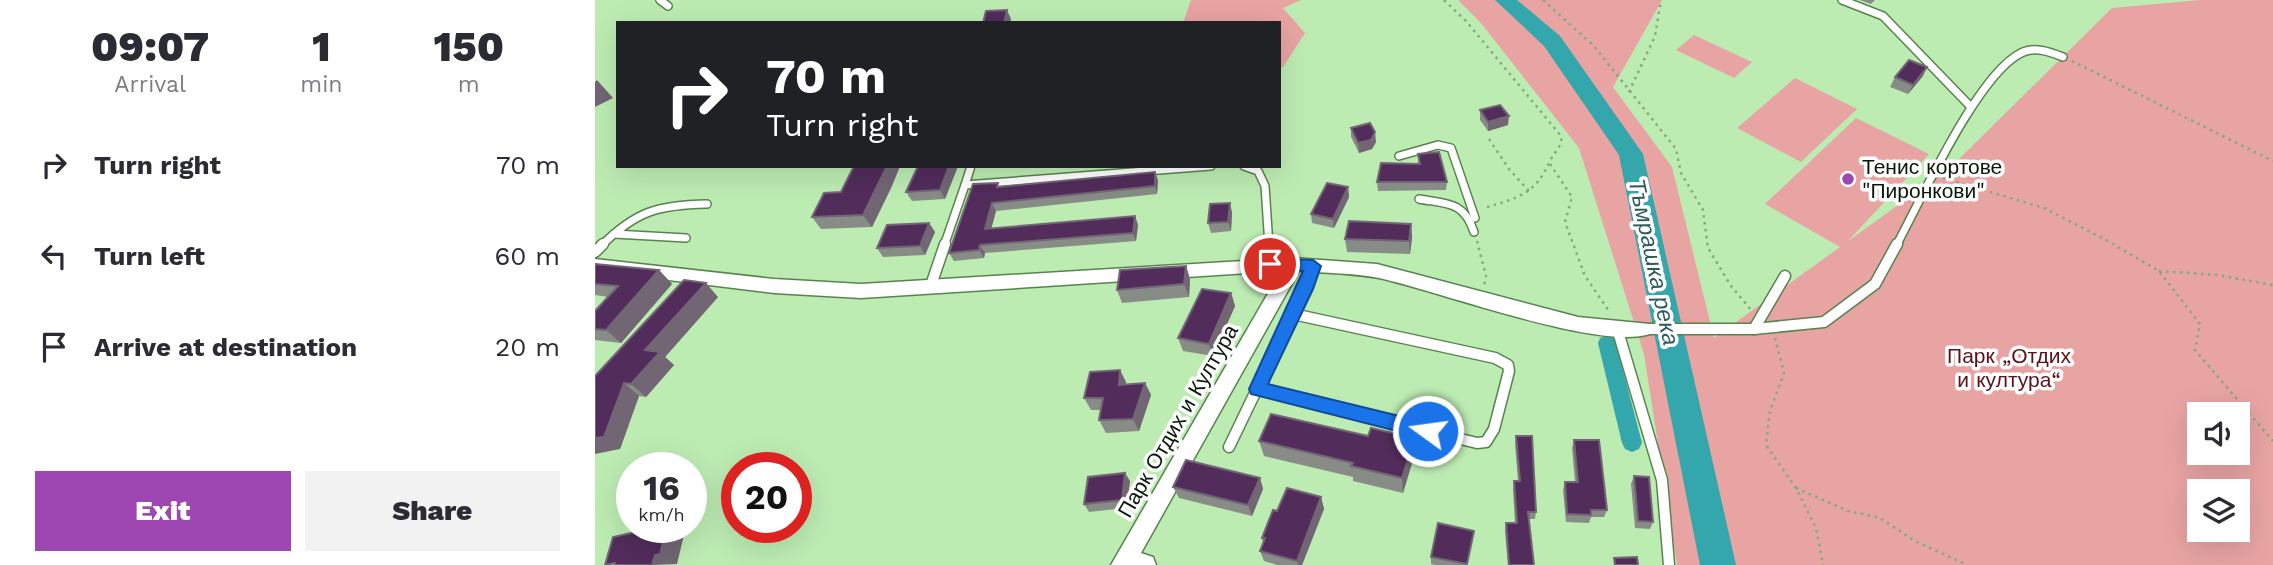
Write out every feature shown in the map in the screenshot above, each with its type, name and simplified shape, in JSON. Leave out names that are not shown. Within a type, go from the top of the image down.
[{"type":"street","points":[[595,265],[774,286],[861,291],[1270,264],[1304,265],[1377,271],[1578,324],[1630,331],[1644,329]]},
{"type":"street","name":"Парк Отдих и Култура","points":[[1131,563],[1304,265]]},
{"type":"lane","points":[[660,0],[668,6]]},
{"type":"lane","points":[[1842,0],[1883,16],[1971,107]]},
{"type":"lane","points":[[1644,329],[1754,329],[1824,322],[1875,284],[1971,107],[2006,63],[2024,51],[2045,50],[2063,57]]},
{"type":"lane","points":[[1399,156],[1438,145],[1451,148],[1475,218]]},
{"type":"lane","points":[[930,288],[970,168]]},
{"type":"lane","points":[[965,185],[1185,168]]},
{"type":"lane","points":[[1250,168],[1258,171],[1265,186],[1270,264]]},
{"type":"lane","points":[[1419,199],[1459,206],[1470,219],[1474,232]]},
{"type":"lane","points":[[595,252],[637,214],[666,204],[708,204]]},
{"type":"lane","points":[[614,234],[685,238]]},
{"type":"lane","points":[[1229,447],[1293,314],[1304,265]]},
{"type":"lane","points":[[1754,329],[1785,276]]},
{"type":"lane","points":[[1257,389],[1476,443],[1486,442],[1494,429],[1509,371],[1507,365],[1495,358],[1293,314]]},
{"type":"lane","points":[[1617,328],[1662,480],[1669,565]]},
{"type":"path","points":[[1444,0],[1466,21],[1561,136],[1562,142],[1549,161],[1548,171],[1529,191],[1523,196],[1487,206],[1476,214],[1475,218]]},
{"type":"path","points":[[1543,0],[1594,46],[1676,149],[1681,173],[1703,210],[1708,248],[1731,286],[1760,319]]},
{"type":"path","points":[[1629,92],[1655,36],[1661,0]]},
{"type":"path","points":[[2063,57],[2273,161]]},
{"type":"path","points":[[1489,139],[1509,169],[1529,191]]},
{"type":"path","points":[[1549,161],[1552,172],[1572,193],[1574,199],[1565,222],[1585,276],[1608,308],[1617,328]]},
{"type":"path","points":[[1936,175],[2014,202],[2044,208],[2159,271],[2200,324],[2195,349],[2273,441]]},
{"type":"path","points":[[1471,297],[1483,289],[1486,276],[1474,232]]},
{"type":"path","points":[[2159,271],[2217,275],[2273,285]]},
{"type":"path","points":[[1772,327],[1784,373],[1770,411],[1766,445],[1796,488],[1817,528],[1823,565]]},
{"type":"path","points":[[1796,488],[1848,511],[1879,518],[1915,541],[1967,565]]},
{"type":"green space","points":[[1191,0],[1301,0],[1283,8],[1305,33],[1281,68],[1281,21],[1184,21]]},
{"type":"green space","name":"Парк „Отдих и култура“","points":[[1458,0],[1662,0],[1613,87],[1672,167],[1714,338],[1840,247],[1765,204],[1856,118],[1929,154],[1848,241],[1951,167],[2112,8],[2200,0],[2273,0],[2273,565],[1677,565],[1644,354],[1579,148],[1481,23]]},
{"type":"green space","points":[[1694,35],[1752,62],[1734,78],[1676,50]]},
{"type":"green space","points":[[1795,78],[1857,109],[1801,162],[1737,128]]},
{"type":"building","points":[[1007,10],[1004,21],[984,21],[986,11]]},
{"type":"building","points":[[1909,60],[1927,67],[1913,85],[1895,77]]},
{"type":"building","points":[[1500,105],[1509,116],[1488,122],[1480,110]]},
{"type":"building","points":[[1370,123],[1375,132],[1371,140],[1358,143],[1351,128]]},
{"type":"building","points":[[1439,152],[1447,182],[1377,182],[1381,163],[1420,164],[1418,154]]},
{"type":"building","points":[[853,168],[886,168],[863,215],[812,217],[824,193],[841,192]]},
{"type":"building","points":[[917,168],[948,168],[940,190],[906,192]]},
{"type":"building","points":[[1155,172],[1155,186],[992,203],[985,229],[1135,216],[1133,233],[980,245],[979,250],[949,253],[973,184],[998,183],[997,187]]},
{"type":"building","points":[[1327,183],[1348,187],[1333,219],[1311,214]]},
{"type":"building","points":[[1230,203],[1228,222],[1208,223],[1210,204]]},
{"type":"building","points":[[1349,221],[1411,224],[1409,241],[1345,239]]},
{"type":"building","points":[[929,223],[920,246],[877,248],[887,225]]},
{"type":"building","points":[[595,264],[659,270],[606,330],[595,329],[595,311],[618,286],[595,284]]},
{"type":"building","points":[[1186,266],[1184,284],[1117,290],[1120,270]]},
{"type":"building","points":[[684,280],[706,283],[645,350],[660,352],[631,384],[624,383],[604,437],[595,438],[595,376]]},
{"type":"building","points":[[1202,289],[1231,293],[1209,344],[1178,338]]},
{"type":"building","points":[[1120,370],[1119,385],[1145,383],[1133,419],[1099,420],[1103,398],[1084,398],[1090,372]]},
{"type":"building","points":[[1271,414],[1368,436],[1371,428],[1415,438],[1402,478],[1351,466],[1353,463],[1259,441]]},
{"type":"building","points":[[1516,436],[1532,436],[1536,512],[1528,512],[1534,565],[1509,565],[1506,523],[1517,523],[1514,481],[1520,481]]},
{"type":"building","points":[[1574,440],[1599,440],[1607,510],[1591,510],[1591,515],[1567,514],[1565,482],[1578,482]]},
{"type":"building","points":[[1186,460],[1260,478],[1248,505],[1173,487]]},
{"type":"building","points":[[1125,473],[1122,500],[1084,504],[1088,477]]},
{"type":"building","points":[[1634,476],[1649,477],[1653,522],[1638,521]]},
{"type":"building","points":[[1287,488],[1321,497],[1297,561],[1260,551],[1273,510],[1277,511]]},
{"type":"building","points":[[1438,523],[1474,531],[1467,564],[1431,557]]},
{"type":"building","points":[[616,536],[616,543],[663,543],[660,554],[655,555],[652,565],[605,565],[613,537]]},
{"type":"building","points":[[1637,557],[1638,565],[1615,565],[1614,558]]},
{"type":"waterway","name":"Тъмрашка река","points":[[1505,0],[1552,41],[1631,154],[1718,565]]},
{"type":"waterway","points":[[1607,343],[1632,443]]},
{"type":"place","name":"Тенис кортове \"Пиронкови\"","points":[[1848,179]]},
{"type":"route","points":[[1270,264],[1313,266],[1305,289],[1257,389],[1428,431]]}]
